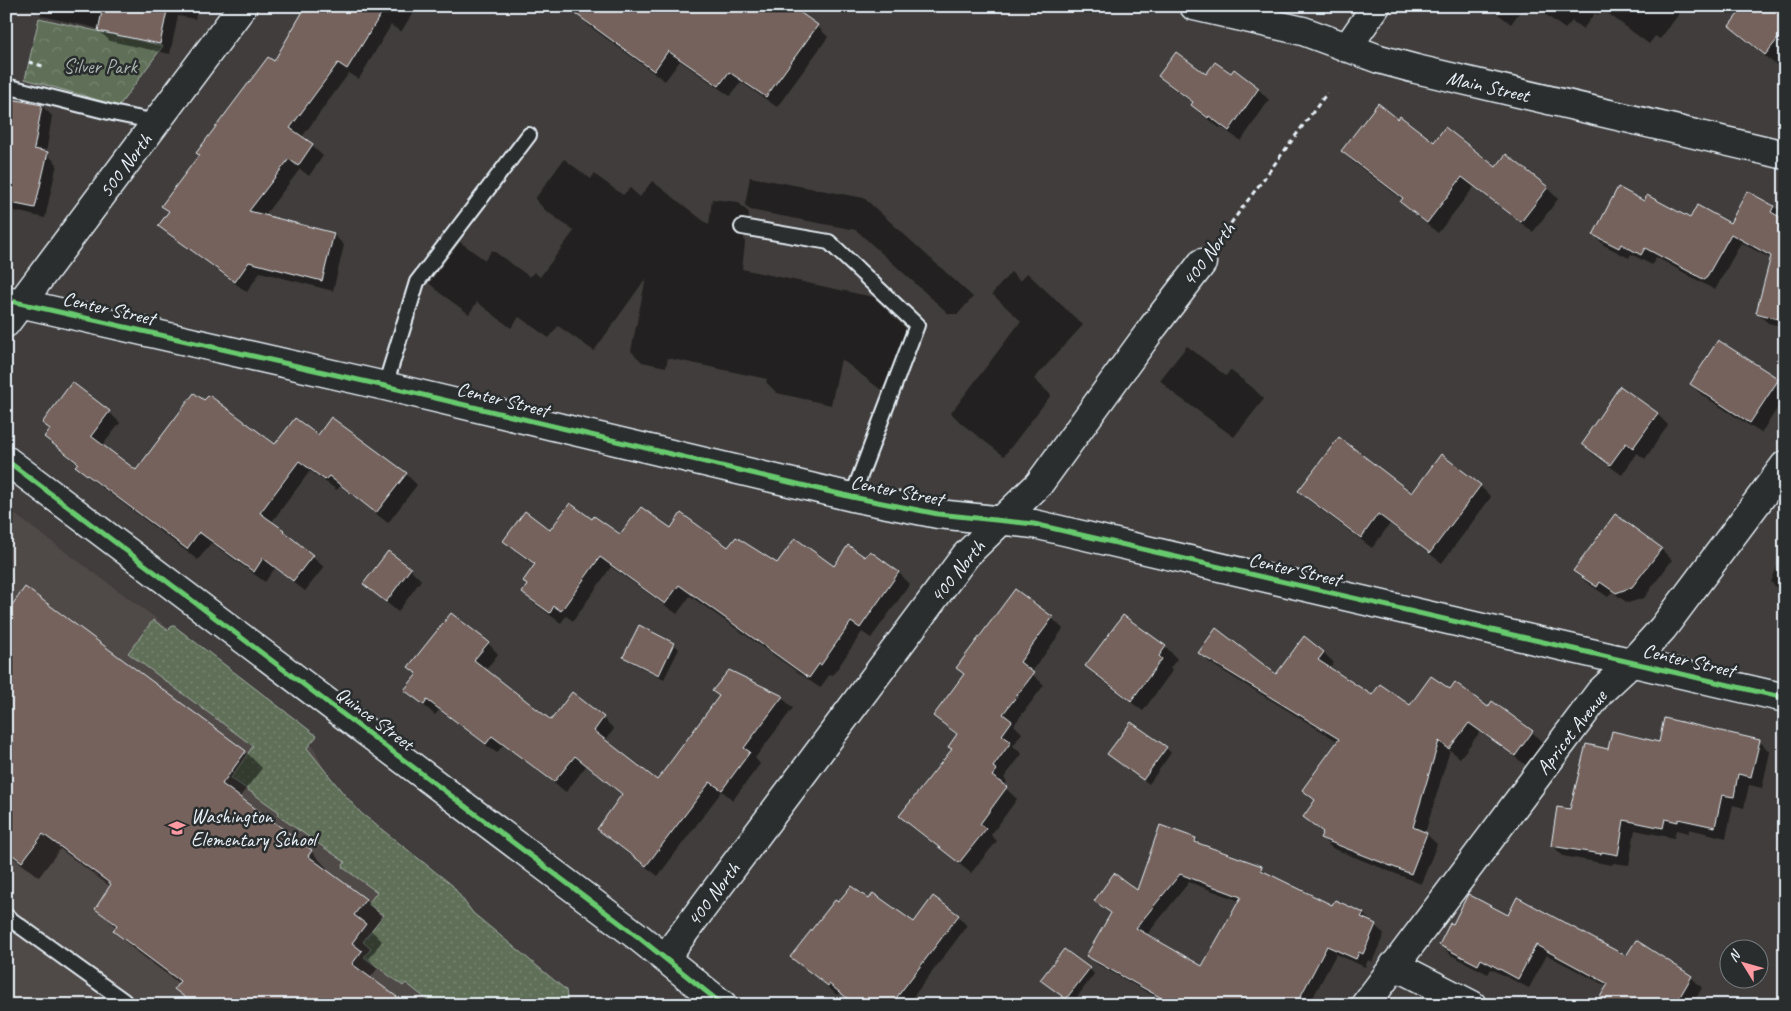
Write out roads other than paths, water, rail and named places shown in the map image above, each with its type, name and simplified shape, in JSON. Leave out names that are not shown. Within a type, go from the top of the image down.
[{"type":"street","name":"500 North","points":[[11,309],[157,122],[244,6]]},
{"type":"street","name":"Main Street","points":[[1194,6],[1303,32],[1379,60],[1785,155]]},
{"type":"street","points":[[1347,48],[1376,6]]},
{"type":"street","name":"400 North","points":[[665,958],[966,555],[1039,484],[1202,263]]},
{"type":"street","name":"Center Street","points":[[11,309],[384,386],[852,497],[938,514],[1034,524],[1785,698]]},
{"type":"street","name":"Quince Street","points":[[6,460],[348,716],[665,958],[723,1005]]},
{"type":"street","name":"Apricot Avenue","points":[[1365,1005],[1600,692],[1632,662],[1662,628],[1785,465]]},
{"type":"street","points":[[1394,965],[1472,1005]]},
{"type":"lane","points":[[6,86],[157,122]]},
{"type":"lane","points":[[384,386],[417,282],[528,136]]},
{"type":"lane","points":[[742,227],[829,242],[917,325],[852,497]]},
{"type":"lane","points":[[6,916],[124,1001],[124,1005]]},
{"type":"place","name":"Washington Elementary School","points":[[177,828]]},
{"type":"park label","name":"Silver Park","points":[[100,66]]}]
